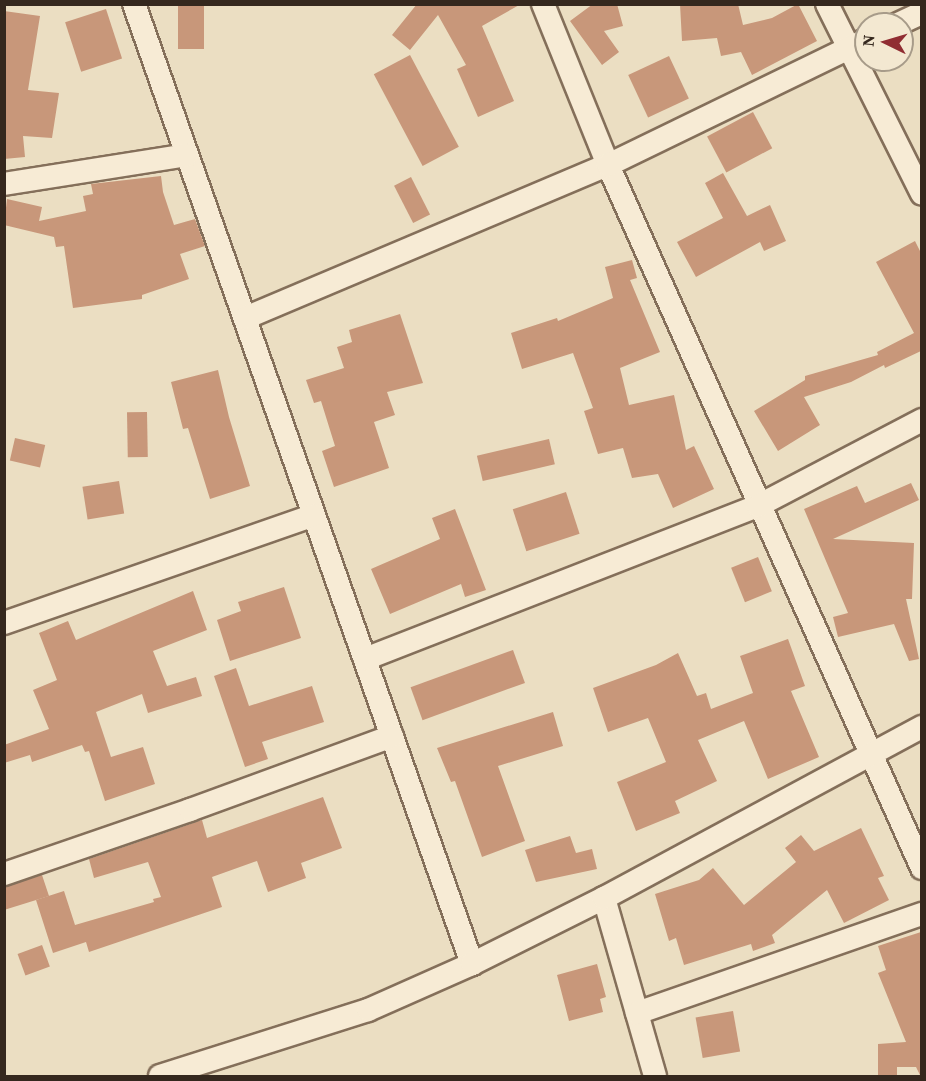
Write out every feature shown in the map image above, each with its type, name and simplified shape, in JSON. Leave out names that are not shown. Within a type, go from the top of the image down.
[{"type":"street","points":[[134,4],[472,964]]},
{"type":"street","points":[[543,4],[608,165],[921,868]]},
{"type":"street","points":[[827,4],[854,40]]},
{"type":"street","points":[[245,318],[608,165],[854,45]]},
{"type":"street","points":[[869,72],[921,194]]},
{"type":"street","points":[[4,184],[187,155]]},
{"type":"street","points":[[365,659],[758,506],[921,420]]},
{"type":"street","points":[[4,623],[314,515]]},
{"type":"street","points":[[160,1077],[368,1010],[472,964],[604,898],[921,728]]},
{"type":"street","points":[[4,874],[190,810],[392,735]]},
{"type":"street","points":[[604,898],[655,1077]]},
{"type":"street","points":[[637,1013],[921,914]]},
{"type":"building","points":[[178,4],[204,4],[204,49],[178,49]]},
{"type":"building","points":[[417,4],[521,4],[482,26],[514,101],[478,117],[457,69],[466,65],[438,15],[410,50],[392,35]]},
{"type":"building","points":[[593,4],[617,4],[623,26],[604,31],[619,52],[602,65],[570,21]]},
{"type":"building","points":[[680,4],[738,4],[743,25],[772,18],[798,4],[817,41],[752,75],[741,52],[721,56],[717,38],[682,41]]},
{"type":"building","points":[[106,9],[122,58],[81,72],[65,22]]},
{"type":"building","points":[[4,11],[40,16],[28,90],[59,93],[52,138],[23,136],[25,157],[4,159]]},
{"type":"building","points":[[410,55],[459,147],[423,166],[374,74]]},
{"type":"building","points":[[669,56],[689,99],[648,118],[628,75]]},
{"type":"building","points":[[753,112],[772,148],[726,173],[707,136]]},
{"type":"building","points":[[723,173],[747,216],[770,205],[786,241],[764,251],[760,242],[696,277],[677,242],[723,218],[705,183]]},
{"type":"building","points":[[161,176],[163,192],[174,225],[195,219],[205,246],[180,254],[189,279],[142,295],[142,299],[73,308],[64,246],[56,247],[54,237],[4,225],[7,199],[42,207],[39,221],[86,211],[83,196],[93,194],[91,184]]},
{"type":"building","points":[[411,177],[430,214],[413,223],[394,186]]},
{"type":"building","points":[[915,241],[921,253],[921,351],[885,368],[884,365],[851,382],[804,397],[820,425],[778,451],[754,411],[805,380],[805,376],[878,355],[877,352],[914,333],[876,262]]},
{"type":"building","points":[[632,260],[637,278],[630,280],[660,352],[620,368],[629,405],[674,395],[686,450],[694,446],[714,489],[673,508],[658,474],[632,478],[623,448],[598,454],[584,411],[593,408],[573,353],[522,369],[511,333],[557,318],[558,321],[613,298],[605,267]]},
{"type":"building","points":[[400,314],[423,383],[387,392],[395,415],[374,422],[389,468],[334,487],[322,451],[335,446],[321,401],[314,403],[306,380],[344,368],[337,347],[352,342],[349,330]]},
{"type":"building","points":[[218,370],[229,417],[250,486],[210,499],[188,428],[183,429],[171,382]]},
{"type":"building","points":[[127,412],[147,412],[148,457],[128,457]]},
{"type":"building","points":[[15,438],[45,445],[40,467],[10,460]]},
{"type":"building","points":[[549,439],[555,464],[483,481],[477,456]]},
{"type":"building","points":[[119,481],[124,514],[88,519],[82,487]]},
{"type":"building","points":[[911,483],[919,500],[833,539],[914,543],[912,599],[906,599],[919,659],[909,661],[894,624],[838,637],[833,617],[848,613],[804,509],[857,486],[865,503]]},
{"type":"building","points":[[566,492],[580,534],[526,551],[513,509]]},
{"type":"building","points":[[455,509],[486,590],[465,597],[461,584],[390,614],[371,569],[440,539],[432,518]]},
{"type":"building","points":[[758,557],[772,591],[745,602],[731,568]]},
{"type":"building","points":[[284,587],[301,638],[230,661],[217,620],[241,611],[238,602]]},
{"type":"building","points":[[193,591],[207,630],[153,651],[167,686],[196,677],[202,696],[148,713],[142,694],[96,712],[111,757],[143,747],[155,784],[105,801],[89,751],[85,752],[82,745],[32,762],[30,755],[4,763],[4,745],[49,729],[33,690],[57,680],[39,633],[68,621],[76,640]]},
{"type":"building","points":[[788,639],[805,686],[791,691],[819,757],[768,779],[744,721],[698,740],[717,781],[675,801],[680,813],[636,831],[617,782],[666,762],[648,718],[608,732],[593,688],[656,665],[678,653],[697,696],[706,693],[711,709],[753,693],[740,656]]},
{"type":"building","points":[[513,650],[525,683],[423,720],[411,687]]},
{"type":"building","points":[[236,668],[249,706],[312,686],[324,722],[262,742],[268,759],[245,767],[214,676]]},
{"type":"building","points":[[553,712],[563,746],[498,766],[525,841],[482,857],[455,781],[451,782],[437,748]]},
{"type":"building","points":[[323,797],[342,848],[301,863],[306,878],[268,892],[257,861],[212,877],[222,907],[89,952],[86,942],[53,953],[36,900],[64,891],[75,925],[154,902],[153,899],[161,897],[148,862],[94,878],[89,859],[202,820],[207,838]]},
{"type":"building","points":[[861,828],[884,876],[878,878],[889,900],[844,923],[827,890],[772,935],[775,943],[753,951],[751,944],[684,965],[676,938],[669,941],[655,894],[699,880],[713,868],[744,905],[796,862],[785,848],[801,835],[814,851]]},
{"type":"building","points":[[570,836],[576,853],[592,849],[597,869],[536,882],[525,850]]},
{"type":"building","points":[[42,875],[49,896],[4,910],[4,887]]},
{"type":"building","points":[[921,932],[921,1077],[916,1067],[897,1067],[897,1077],[878,1077],[878,1044],[906,1042],[878,973],[886,970],[878,946]]},
{"type":"building","points":[[42,945],[50,967],[25,976],[18,954]]},
{"type":"building","points":[[597,964],[606,997],[600,999],[603,1012],[569,1021],[557,975]]},
{"type":"building","points":[[733,1011],[740,1051],[703,1058],[696,1018]]}]
